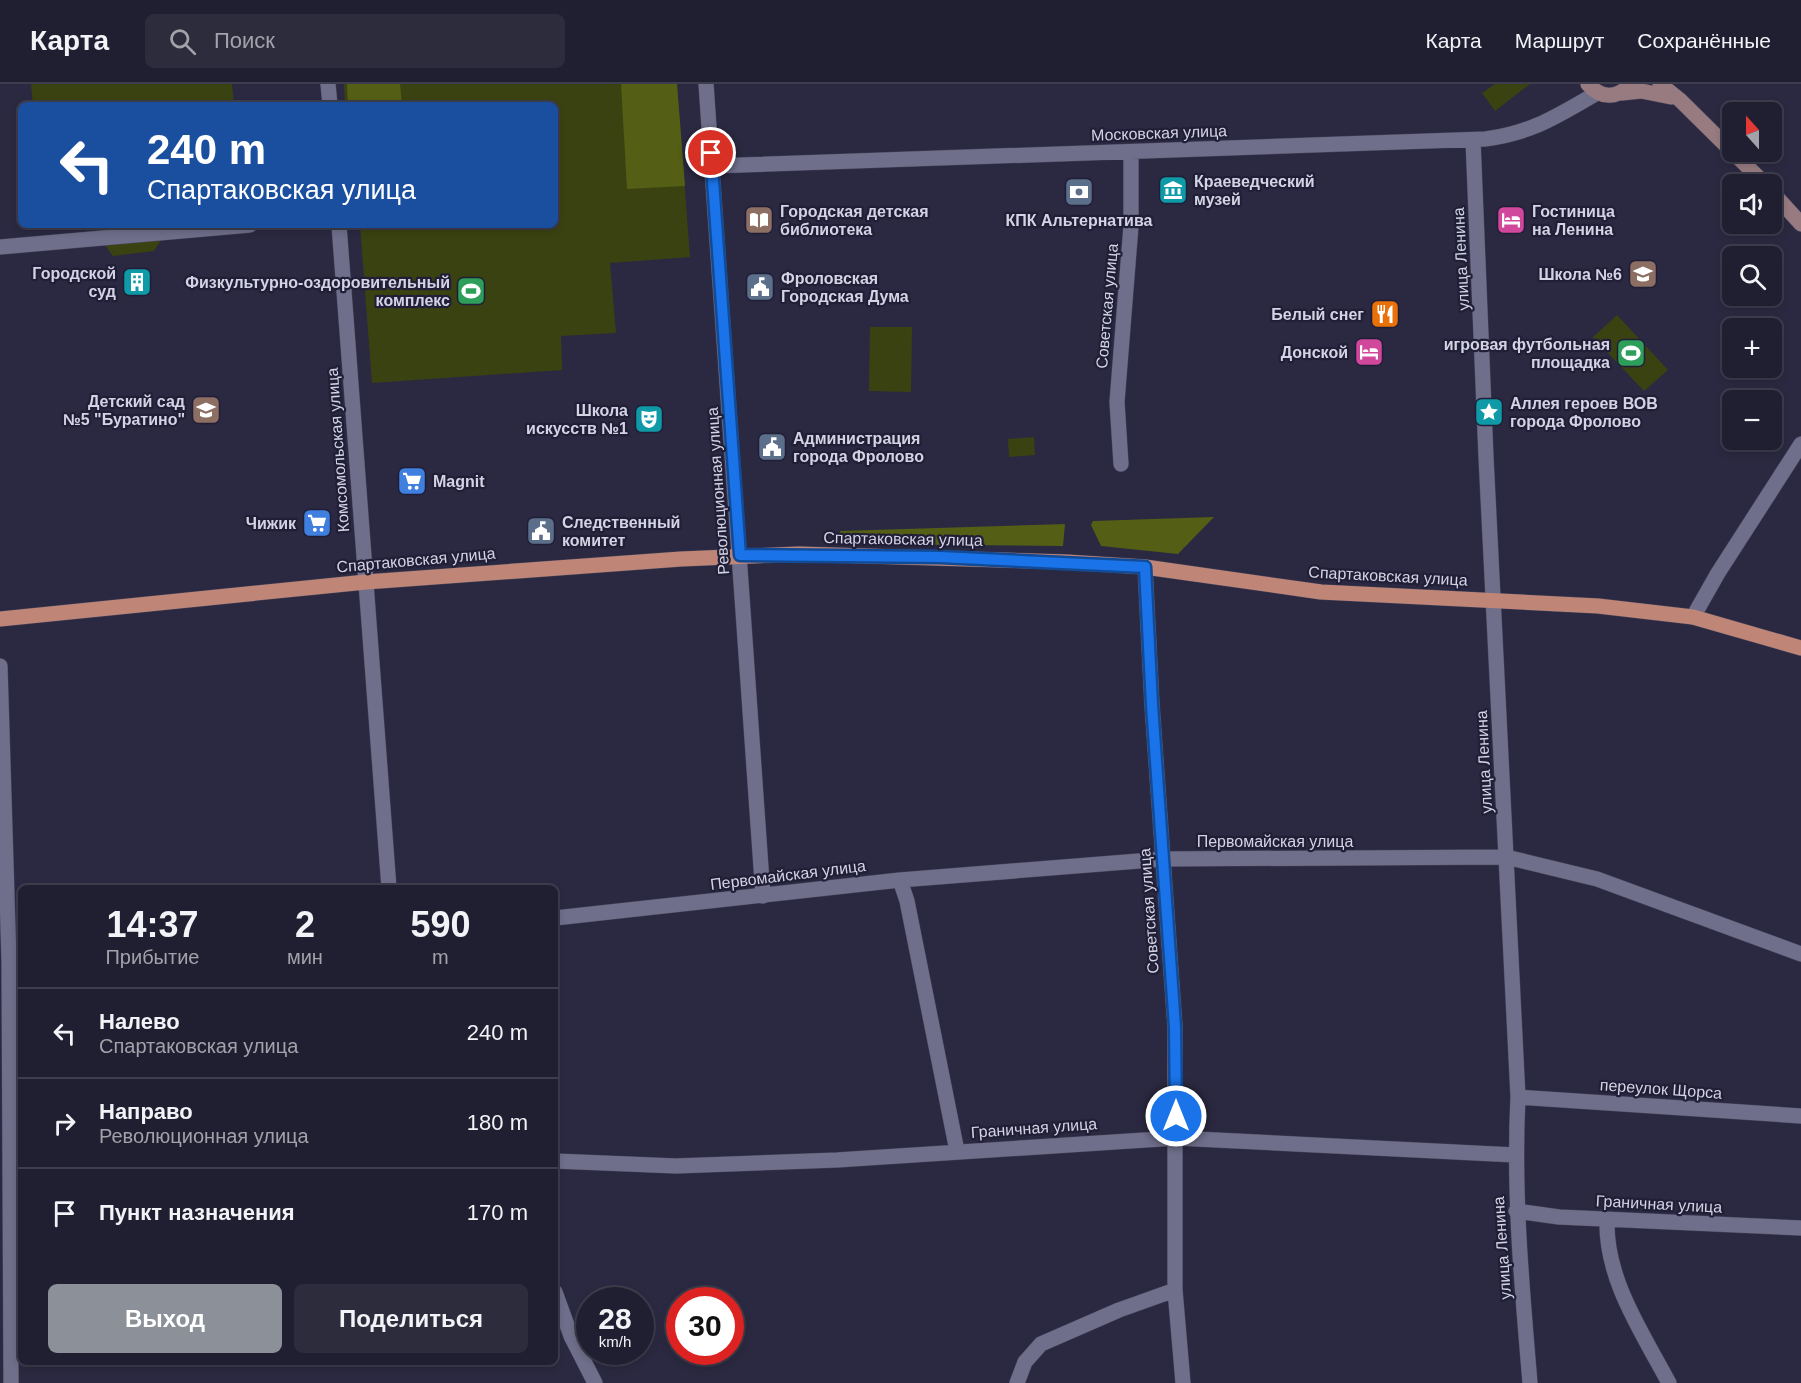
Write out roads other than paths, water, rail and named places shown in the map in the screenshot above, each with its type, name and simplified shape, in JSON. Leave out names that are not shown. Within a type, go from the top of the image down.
[{"type":"main road","name":"Спартаковская улица","points":[[0,619],[366,582],[740,555],[940,557],[1145,567],[1322,592],[1598,606],[1693,617],[1801,648]]},
{"type":"street","points":[[328,84],[330,102]]},
{"type":"street","name":"Революционная улица","points":[[706,84],[763,896]]},
{"type":"street","points":[[1660,84],[1680,100],[1754,174]]},
{"type":"street","points":[[1593,88],[1610,96],[1626,88],[1680,100]]},
{"type":"street","name":"Московская улица","points":[[712,166],[1473,140],[1516,135],[1541,125],[1593,88]]},
{"type":"street","name":"улица Ленина","points":[[1473,140],[1518,1097],[1515,1155],[1516,1211],[1530,1383]]},
{"type":"street","name":"Советская улица","points":[[1121,464],[1117,402],[1131,232],[1131,152]]},
{"type":"street","points":[[1782,203],[1801,224]]},
{"type":"street","points":[[0,247],[216,228]]},
{"type":"street","name":"Комсомольская улица","points":[[339,228],[390,885]]},
{"type":"street","points":[[1693,617],[1718,573],[1801,444]]},
{"type":"street","name":"Советская улица","points":[[1145,567],[1175,1027],[1175,1290],[1183,1383]]},
{"type":"street","points":[[0,666],[10,961],[11,1084],[8,1116],[11,1383]]},
{"type":"street","name":"Первомайская улица","points":[[558,918],[900,880],[1164,860],[1506,857],[1597,879],[1801,954]]},
{"type":"street","points":[[900,880],[907,901],[957,1151]]},
{"type":"street","name":"переулок Щорса","points":[[1518,1097],[1801,1116]]},
{"type":"street","name":"Граничная улица","points":[[558,1161],[676,1166],[837,1161],[957,1151],[1176,1138],[1515,1155]]},
{"type":"street","name":"Граничная улица","points":[[1516,1211],[1607,1219],[1801,1228]]},
{"type":"street","points":[[1607,1219],[1606,1235],[1612,1269],[1669,1383]]},
{"type":"street","points":[[1017,1383],[1025,1362],[1041,1344],[1119,1310],[1175,1290]]},
{"type":"street","points":[[558,1300],[571,1336],[595,1383]]},
{"type":"place","name":"Краеведческий музей","points":[[1173,190]]},
{"type":"place","name":"КПК Альтернатива","points":[[1079,192]]},
{"type":"place","name":"Городская детская библиотека","points":[[759,220]]},
{"type":"place","name":"Гостиница на Ленина","points":[[1511,220]]},
{"type":"place","name":"Школа №6","points":[[1643,274]]},
{"type":"place","name":"Городской суд","points":[[137,282]]},
{"type":"place","name":"Фроловская Городская Дума","points":[[760,287]]},
{"type":"place","name":"Физкультурно-оздоровительный комплекс","points":[[471,291]]},
{"type":"place","name":"Белый снег","points":[[1385,314]]},
{"type":"place","name":"Донской","points":[[1369,352]]},
{"type":"place","name":"игровая футбольная площадка","points":[[1631,353]]},
{"type":"place","name":"Детский сад №5 \"Буратино\"","points":[[206,410]]},
{"type":"place","name":"Аллея героев ВОВ города Фролово","points":[[1489,412]]},
{"type":"place","name":"Школа искусств №1","points":[[649,419]]},
{"type":"place","name":"Администрация города Фролово","points":[[772,447]]},
{"type":"place","name":"Magnit","points":[[412,481]]},
{"type":"place","name":"Чижик","points":[[317,523]]},
{"type":"place","name":"Следственный комитет","points":[[541,531]]}]
